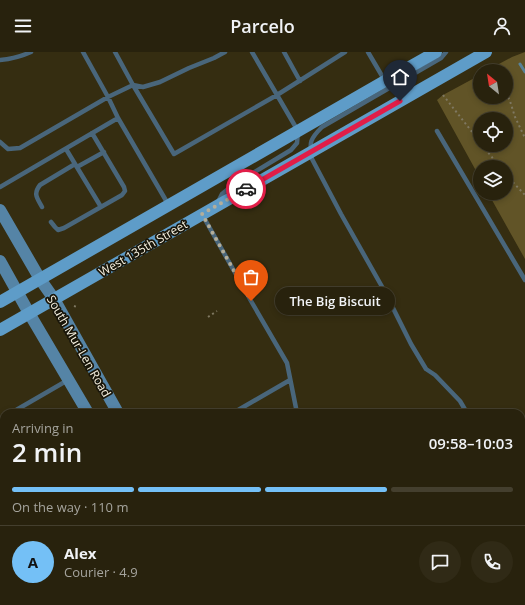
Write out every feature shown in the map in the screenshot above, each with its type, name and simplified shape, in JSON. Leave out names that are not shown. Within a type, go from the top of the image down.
[{"type":"main road","name":"West 135th Street","points":[[0,302],[436,52]]},
{"type":"main road","name":"West 135th Street","points":[[0,330],[486,52]]},
{"type":"main road","name":"South Mur-Len Road","points":[[0,210],[40,279],[54,299],[116,409]]},
{"type":"main road","points":[[0,261],[86,409]]},
{"type":"lane","points":[[1,59],[12,60],[31,52]]},
{"type":"lane","points":[[83,52],[118,118],[168,206]]},
{"type":"lane","points":[[115,52],[174,154],[277,95],[344,52]]},
{"type":"lane","points":[[0,142],[8,149],[20,148],[133,85],[144,87],[160,82],[225,52]]},
{"type":"lane","points":[[215,207],[222,194],[233,185],[291,150],[297,143],[298,131],[252,52]]},
{"type":"lane","points":[[284,52],[300,81]]},
{"type":"lane","points":[[368,52],[385,80]]},
{"type":"lane","points":[[446,52],[441,58],[322,127],[315,133],[310,141],[312,159],[385,292],[411,344],[426,369],[435,375],[460,401],[465,409]]},
{"type":"lane","points":[[0,187],[118,118]]},
{"type":"lane","points":[[437,131],[525,280]]},
{"type":"lane","points":[[51,222],[58,230],[64,228],[122,195],[125,191],[92,133]]},
{"type":"lane","points":[[66,149],[101,207]]},
{"type":"lane","points":[[42,207],[36,196],[36,190],[40,185],[104,152]]},
{"type":"lane","points":[[202,214],[287,364],[296,409]]},
{"type":"lane","points":[[18,409],[68,380]]},
{"type":"lane","points":[[240,409],[290,380]]},
{"type":"path","points":[[443,95],[473,133]]},
{"type":"path","points":[[511,104],[514,117],[525,138]]},
{"type":"path","points":[[488,152],[494,160]]},
{"type":"path","points":[[513,182],[525,194]]},
{"type":"path","points":[[208,316],[217,311]]},
{"type":"shaded area","points":[[525,52],[525,259],[492,200],[513,200],[513,160],[473,160],[473,165],[437,100],[443,95],[473,79],[473,104],[513,104],[513,64],[499,64]]},
{"type":"waterway","points":[[520,64],[525,72]]},
{"type":"way so far","points":[[246,189],[202,214],[251,301]]},
{"type":"place","name":"The Big Biscuit","points":[[251,301]]},
{"type":"route","points":[[246,189],[400,101]]}]
